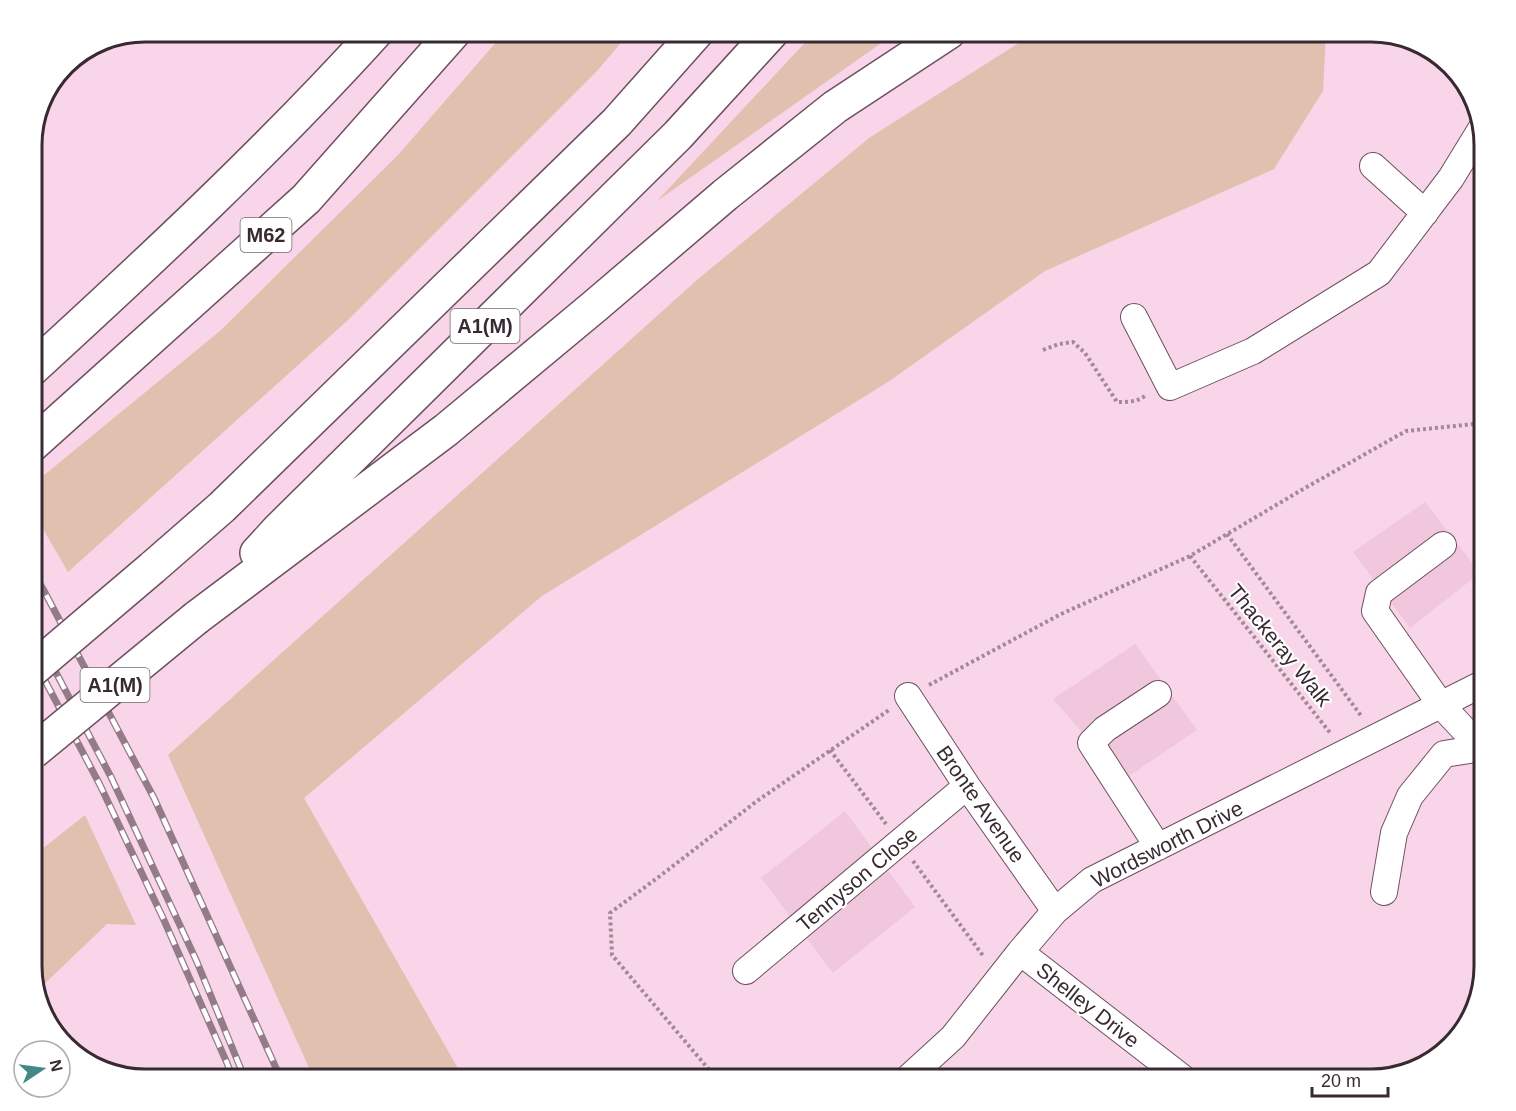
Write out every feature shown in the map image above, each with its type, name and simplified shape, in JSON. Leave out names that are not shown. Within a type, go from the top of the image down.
[{"type":"highway","points":[[42,359],[179,233],[335,78],[367,42]]},
{"type":"highway","name":"M62","points":[[42,436],[306,199],[445,42]]},
{"type":"highway","name":"A1(M)","points":[[42,662],[222,507],[617,122],[688,42]]},
{"type":"highway","name":"A1(M)","points":[[42,745],[196,618],[279,529],[678,135],[763,42]]},
{"type":"highway","points":[[196,618],[446,430],[725,195],[835,107],[934,42]]},
{"type":"street","points":[[1134,317],[1170,387],[1253,351],[1379,273],[1451,178],[1474,141]]},
{"type":"street","points":[[1373,166],[1425,213]]},
{"type":"street","points":[[1443,545],[1380,593],[1375,611],[1441,705],[1474,740]]},
{"type":"street","name":"Wordsworth Drive","points":[[919,1069],[953,1038],[1055,911],[1092,880],[1474,688]]},
{"type":"street","points":[[1158,694],[1105,729],[1091,743],[1158,847]]},
{"type":"street","name":"Bronte Avenue","points":[[908,696],[967,786],[1055,911]]},
{"type":"street","points":[[1384,892],[1394,833],[1410,796],[1444,754],[1474,750]]},
{"type":"street","name":"Tennyson Close","points":[[746,971],[967,786]]},
{"type":"street","name":"Shelley Drive","points":[[1020,952],[1170,1069]]},
{"type":"path","points":[[1043,350],[1072,342],[1085,353],[1117,402],[1130,402],[1143,398],[1165,379]]},
{"type":"path","points":[[708,1069],[612,955],[610,913],[757,801],[908,696],[1061,614],[1190,556],[1406,431],[1474,424]]},
{"type":"path","points":[[1227,534],[1376,737]]},
{"type":"path","name":"Thackeray Walk","points":[[1190,556],[1346,752]]},
{"type":"shaded area","points":[[496,42],[622,42],[597,71],[347,321],[68,572],[42,527],[42,477],[220,331],[398,155]]},
{"type":"shaded area","points":[[806,42],[883,42],[657,201]]},
{"type":"shaded area","points":[[1020,42],[1325,42],[1323,91],[1274,169],[1045,271],[888,382],[542,596],[304,798],[458,1069],[309,1069],[168,755],[697,280],[869,138]]},
{"type":"shaded area","points":[[1425,502],[1474,565],[1474,578],[1410,628],[1353,552]]},
{"type":"shaded area","points":[[1135,644],[1197,730],[1117,784],[1091,743],[1053,699]]},
{"type":"shaded area","points":[[845,811],[915,907],[833,973],[761,878]]},
{"type":"shaded area","points":[[85,815],[136,925],[107,924],[44,985],[42,973],[42,849]]},
{"type":"railway","points":[[42,587],[154,798],[276,1069]]},
{"type":"railway","points":[[42,646],[111,777],[197,962],[241,1069]]},
{"type":"railway","points":[[42,675],[100,785],[163,918],[229,1069]]}]
